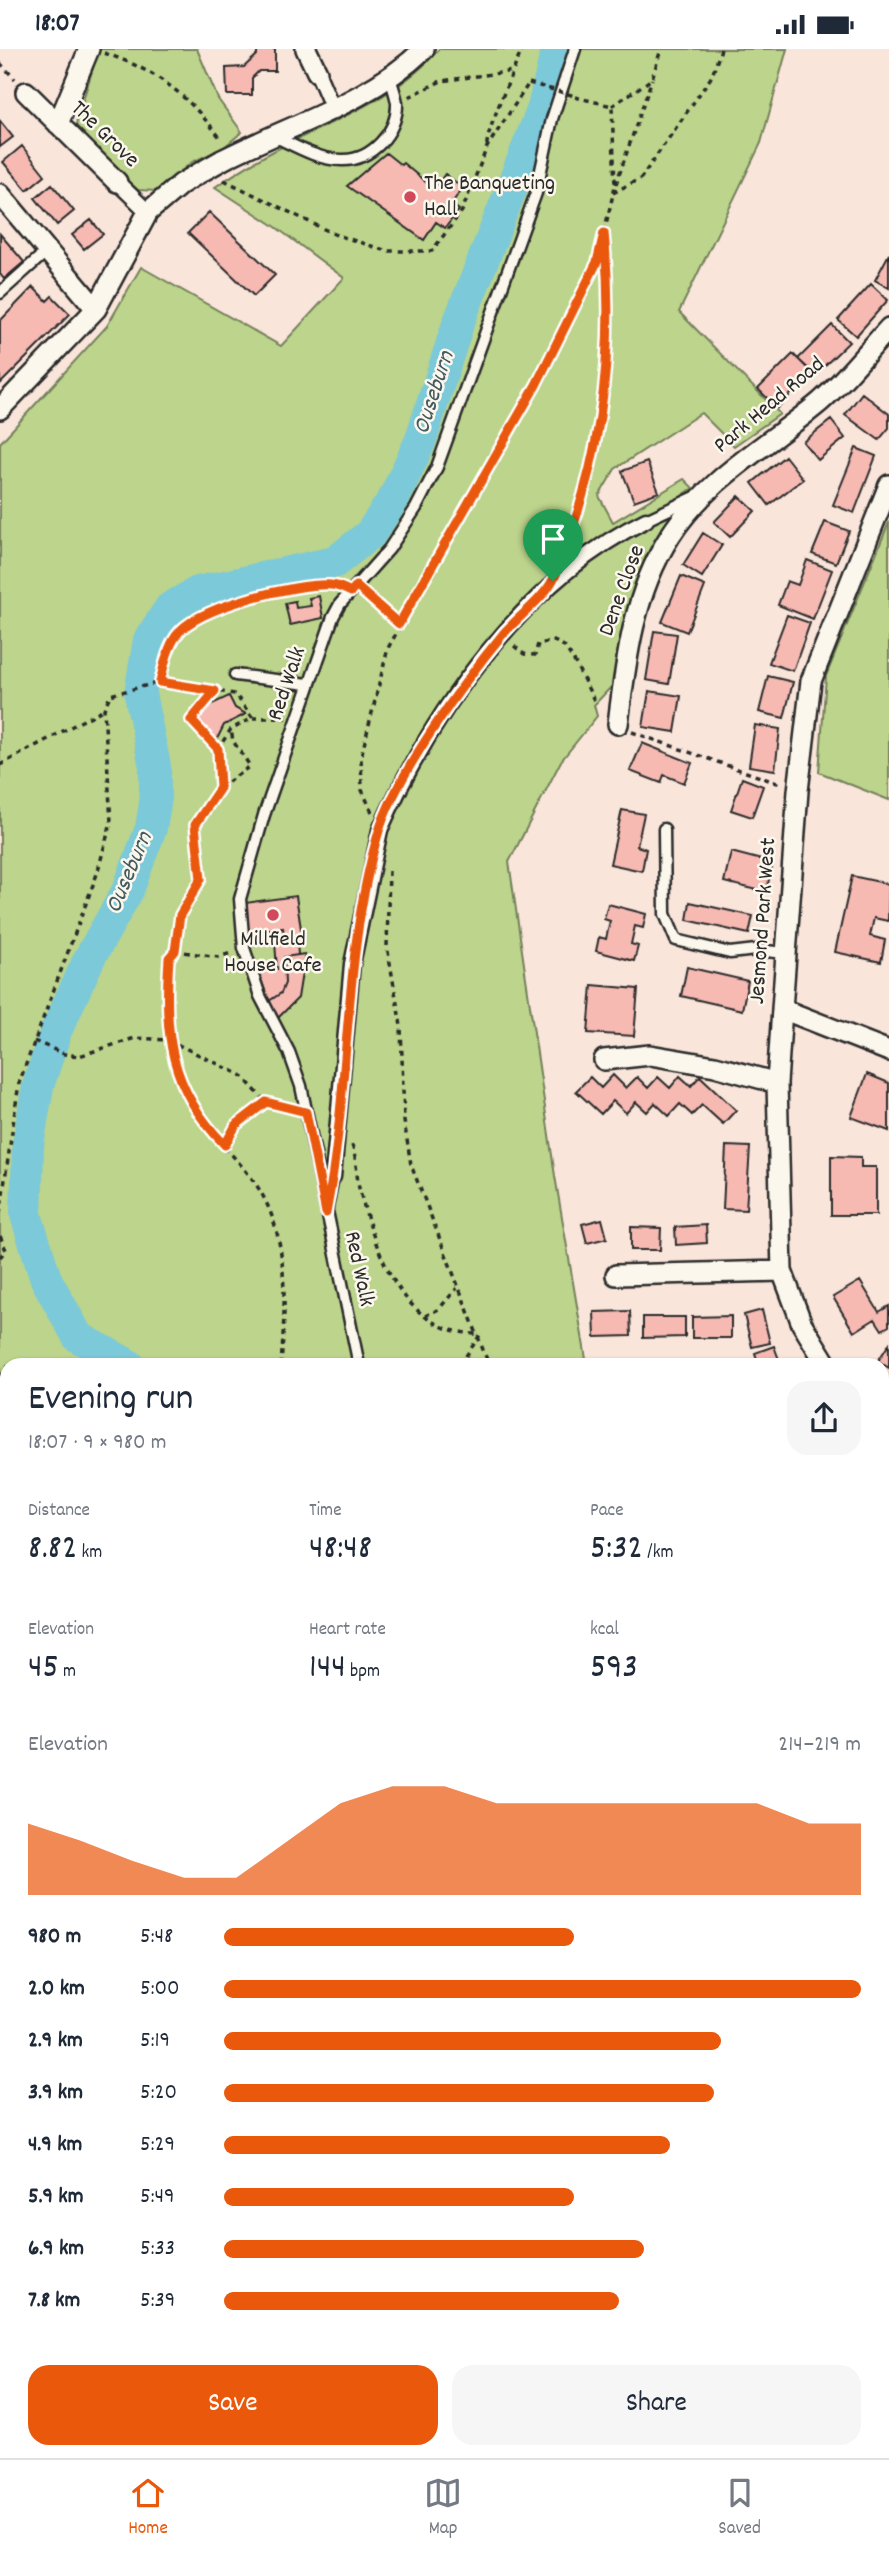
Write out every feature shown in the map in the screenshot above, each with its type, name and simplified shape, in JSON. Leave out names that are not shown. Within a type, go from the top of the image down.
[{"type":"street","points":[[58,124],[91,49]]},
{"type":"street","points":[[306,49],[333,109]]},
{"type":"street","points":[[0,409],[96,309],[148,212],[181,184],[217,162],[333,109],[390,77],[424,49]]},
{"type":"street","name":"The Grove","points":[[26,92],[148,212]]},
{"type":"street","points":[[0,194],[96,309]]},
{"type":"street","name":"Park Head Road","points":[[710,490],[757,447],[821,400],[889,328]]},
{"type":"street","name":"Jesmond Park West","points":[[823,1358],[802,1324],[782,1271],[778,1083],[798,791],[811,681],[889,485]]},
{"type":"street","name":"Dene Close","points":[[618,724],[627,650],[651,574],[671,535],[710,490]]},
{"type":"street","points":[[333,1177],[352,964],[380,830],[410,770],[435,729],[504,634],[553,581],[589,552],[646,520]]},
{"type":"street","points":[[782,1009],[889,1051]]},
{"type":"street","points":[[604,1060],[650,1055],[715,1066],[778,1083]]},
{"type":"street","points":[[616,1275],[782,1271]]},
{"type":"lane","name":"Red Walk","points":[[357,1358],[306,1112],[289,1052],[260,996],[244,948],[240,899],[296,720],[333,617],[406,526],[437,467],[536,193],[552,119],[575,49]]},
{"type":"lane","points":[[276,136],[323,157],[358,159],[384,140],[397,103],[390,77]]},
{"type":"lane","points":[[0,293],[48,250]]},
{"type":"lane","points":[[646,520],[710,490]]},
{"type":"lane","points":[[235,675],[309,684]]},
{"type":"lane","points":[[664,829],[664,914],[676,940],[730,953],[756,950],[786,953]]},
{"type":"lane","points":[[326,1213],[333,1177]]},
{"type":"path","points":[[91,49],[138,64],[186,96],[227,185],[334,234],[387,251],[432,251],[462,211],[487,147],[529,83],[612,106],[652,79]]},
{"type":"path","points":[[487,147],[486,136],[522,49]]},
{"type":"path","points":[[372,812],[362,790],[361,757],[388,648],[399,624],[536,385],[597,262],[615,186],[662,49]]},
{"type":"path","points":[[613,193],[641,178],[712,76],[721,49]]},
{"type":"path","points":[[397,103],[441,81],[514,71]]},
{"type":"path","points":[[612,106],[615,186]]},
{"type":"path","points":[[553,581],[578,513],[600,432],[607,342],[608,274],[604,233]]},
{"type":"path","points":[[160,682],[176,635],[189,622],[208,611],[307,587],[333,584],[354,589],[399,624]]},
{"type":"path","points":[[504,634],[524,654],[535,655],[538,644],[554,641],[564,646],[595,702]]},
{"type":"path","points":[[0,1214],[19,1083],[97,874],[111,822],[104,709],[110,695],[160,682],[235,694],[253,718]]},
{"type":"path","points":[[215,691],[191,720],[218,749]]},
{"type":"path","points":[[0,765],[104,709]]},
{"type":"path","points":[[220,788],[218,749],[231,729],[253,718],[296,720]]},
{"type":"path","points":[[618,724],[634,733],[798,791]]},
{"type":"path","points":[[231,729],[233,741],[250,766],[220,788],[195,825],[201,879],[180,915],[175,951],[169,958],[168,1040],[178,1073],[201,1121],[225,1145],[265,1201],[278,1237],[283,1274],[281,1358]]},
{"type":"path","points":[[389,864],[387,946],[401,1026],[404,1121],[411,1165],[457,1288],[480,1335],[487,1358]]},
{"type":"path","points":[[175,951],[219,957],[244,948]]},
{"type":"path","points":[[34,1041],[64,1054],[91,1054],[135,1038],[168,1040],[241,1075],[266,1102],[306,1112]]},
{"type":"path","points":[[225,1145],[236,1125],[266,1102]]},
{"type":"path","points":[[336,1130],[349,1137],[357,1159],[359,1185],[388,1271],[407,1300],[442,1327],[480,1335]]},
{"type":"path","points":[[0,1236],[6,1249],[0,1257]]},
{"type":"path","points":[[425,1316],[439,1309],[457,1288]]},
{"type":"path","points":[[465,1358],[480,1335]]},
{"type":"green space","points":[[99,49],[197,49],[218,99],[242,132],[223,148],[192,162],[157,191],[138,190],[75,134],[77,119]]},
{"type":"green space","points":[[439,49],[787,49],[761,143],[679,312],[780,414],[734,446],[701,413],[615,469],[599,496],[613,522],[684,479],[693,488],[683,495],[687,499],[634,591],[619,648],[613,685],[594,705],[597,716],[561,761],[509,862],[555,1176],[586,1358],[0,1358],[0,443],[107,326],[141,267],[281,346],[344,278],[273,225],[215,187],[263,157],[383,96],[423,66]]},
{"type":"green space","points":[[889,522],[889,800],[819,772],[826,676]]},
{"type":"building","points":[[257,49],[275,49],[275,71],[259,71],[252,78],[252,95],[227,95],[226,68],[244,67],[257,55]]},
{"type":"building","points":[[0,121],[13,137],[0,147]]},
{"type":"building","points":[[22,146],[45,175],[27,190],[3,162]]},
{"type":"building","name":"The Banqueting Hall","points":[[386,153],[401,165],[403,163],[434,189],[445,174],[463,188],[451,204],[459,210],[445,228],[436,222],[424,240],[347,186]]},
{"type":"building","points":[[52,184],[74,211],[57,225],[35,198]]},
{"type":"building","points":[[209,212],[275,275],[254,296],[188,233]]},
{"type":"building","points":[[91,220],[103,234],[84,249],[72,235]]},
{"type":"building","points":[[0,234],[24,262],[4,279],[0,274]]},
{"type":"building","points":[[889,254],[889,288],[875,280]]},
{"type":"building","points":[[871,284],[888,300],[856,336],[838,320]]},
{"type":"building","points":[[33,287],[47,301],[52,296],[70,314],[0,384],[0,321]]},
{"type":"building","points":[[832,325],[849,342],[815,375],[798,359]]},
{"type":"building","points":[[793,354],[812,373],[777,408],[758,389]]},
{"type":"building","points":[[862,393],[889,414],[889,428],[879,440],[845,415]]},
{"type":"building","points":[[831,420],[845,438],[818,460],[803,442]]},
{"type":"building","points":[[856,448],[876,456],[854,513],[833,505]]},
{"type":"building","points":[[785,456],[803,479],[769,505],[752,483]]},
{"type":"building","points":[[647,462],[659,492],[634,501],[622,471]]},
{"type":"building","points":[[739,496],[755,511],[730,537],[714,522]]},
{"type":"building","points":[[825,522],[849,531],[836,563],[812,554]]},
{"type":"building","points":[[703,533],[722,545],[702,577],[683,565]]},
{"type":"building","points":[[807,560],[832,570],[813,619],[778,605],[787,581],[798,585]]},
{"type":"building","points":[[681,576],[705,586],[687,632],[662,622]]},
{"type":"building","points":[[319,596],[323,618],[290,625],[285,603],[295,601],[296,608],[311,606],[309,598]]},
{"type":"building","points":[[787,615],[810,623],[793,671],[769,663]]},
{"type":"building","points":[[654,631],[677,634],[669,684],[646,680]]},
{"type":"building","points":[[768,676],[793,682],[784,718],[759,712]]},
{"type":"building","points":[[649,691],[681,696],[675,732],[643,727]]},
{"type":"building","points":[[229,696],[235,708],[246,714],[224,725],[216,741],[195,720],[210,705]]},
{"type":"building","points":[[755,725],[780,729],[775,770],[749,766]]},
{"type":"building","points":[[642,743],[692,763],[684,783],[664,775],[661,783],[630,771]]},
{"type":"building","points":[[742,778],[763,786],[752,817],[731,810]]},
{"type":"building","points":[[622,810],[644,814],[637,846],[646,849],[642,871],[610,864]]},
{"type":"building","points":[[731,852],[773,863],[766,892],[724,882]]},
{"type":"building","points":[[852,876],[889,884],[888,921],[874,918],[870,936],[885,940],[881,962],[835,952]]},
{"type":"building","name":"Millfield House Cafe","points":[[296,896],[303,942],[286,944],[283,928],[249,933],[245,903]]},
{"type":"building","points":[[690,902],[753,916],[749,934],[687,920]]},
{"type":"building","points":[[608,904],[646,914],[643,928],[635,926],[631,944],[638,946],[634,961],[596,951],[599,937],[606,939],[610,921],[604,919]]},
{"type":"building","points":[[283,928],[286,944],[297,942],[298,955],[284,957],[285,983],[281,993],[269,1001],[257,969],[277,969],[274,929]]},
{"type":"building","points":[[305,954],[298,998],[278,1018],[269,1001],[281,993],[285,983],[284,957]]},
{"type":"building","points":[[687,967],[748,981],[742,1010],[681,996]]},
{"type":"building","points":[[592,985],[638,989],[634,1036],[588,1033]]},
{"type":"building","points":[[867,1074],[889,1083],[889,1131],[851,1117]]},
{"type":"building","points":[[613,1075],[626,1088],[637,1077],[648,1088],[658,1077],[670,1088],[680,1076],[691,1086],[700,1076],[736,1110],[723,1124],[702,1105],[692,1115],[680,1104],[669,1116],[655,1103],[647,1112],[636,1102],[626,1113],[613,1101],[601,1114],[576,1091],[590,1077],[601,1088]]},
{"type":"building","points":[[726,1146],[750,1147],[746,1210],[723,1209]]},
{"type":"building","points":[[831,1156],[861,1157],[861,1167],[876,1167],[876,1215],[831,1215]]},
{"type":"building","points":[[602,1219],[607,1238],[587,1243],[582,1224]]},
{"type":"building","points":[[706,1225],[707,1243],[676,1245],[675,1227]]},
{"type":"building","points":[[631,1227],[661,1228],[660,1250],[631,1250]]},
{"type":"building","points":[[860,1281],[879,1312],[889,1306],[889,1326],[882,1330],[875,1319],[854,1332],[833,1297]]},
{"type":"building","points":[[762,1310],[770,1343],[752,1347],[744,1315]]},
{"type":"building","points":[[630,1311],[631,1336],[595,1337],[594,1312]]},
{"type":"building","points":[[731,1316],[731,1338],[692,1338],[692,1317]]},
{"type":"building","points":[[643,1317],[685,1317],[685,1337],[643,1338]]},
{"type":"building","points":[[889,1344],[889,1358],[880,1358]]},
{"type":"building","points":[[774,1346],[778,1358],[757,1358],[755,1353]]},
{"type":"waterway","name":"Ouseburn","points":[[116,1358],[78,1337],[46,1279],[26,1215],[28,1145],[38,1086],[56,1031],[90,957],[128,890],[151,828],[155,804],[155,766],[140,694],[149,640],[170,608],[198,592],[335,562],[370,534],[394,498],[420,442],[458,324],[543,108],[557,49]]},
{"type":"place","name":"The Banqueting Hall","points":[[410,197]]},
{"type":"place","name":"Millfield House Cafe","points":[[273,915]]},
{"type":"route","points":[[604,233],[608,274],[607,342],[600,432],[578,513],[553,581],[517,617],[485,657],[410,770],[380,830],[352,964],[333,1177],[326,1213],[306,1112],[266,1102],[236,1125],[225,1145],[201,1121],[178,1073],[168,1040],[169,958],[175,951],[180,915],[201,879],[195,825],[205,805],[220,788],[218,749],[191,720],[215,691],[160,682],[166,659],[176,635],[189,622],[208,611],[307,587],[333,584],[351,592],[356,586],[399,624],[536,385],[597,262],[604,233]]}]
